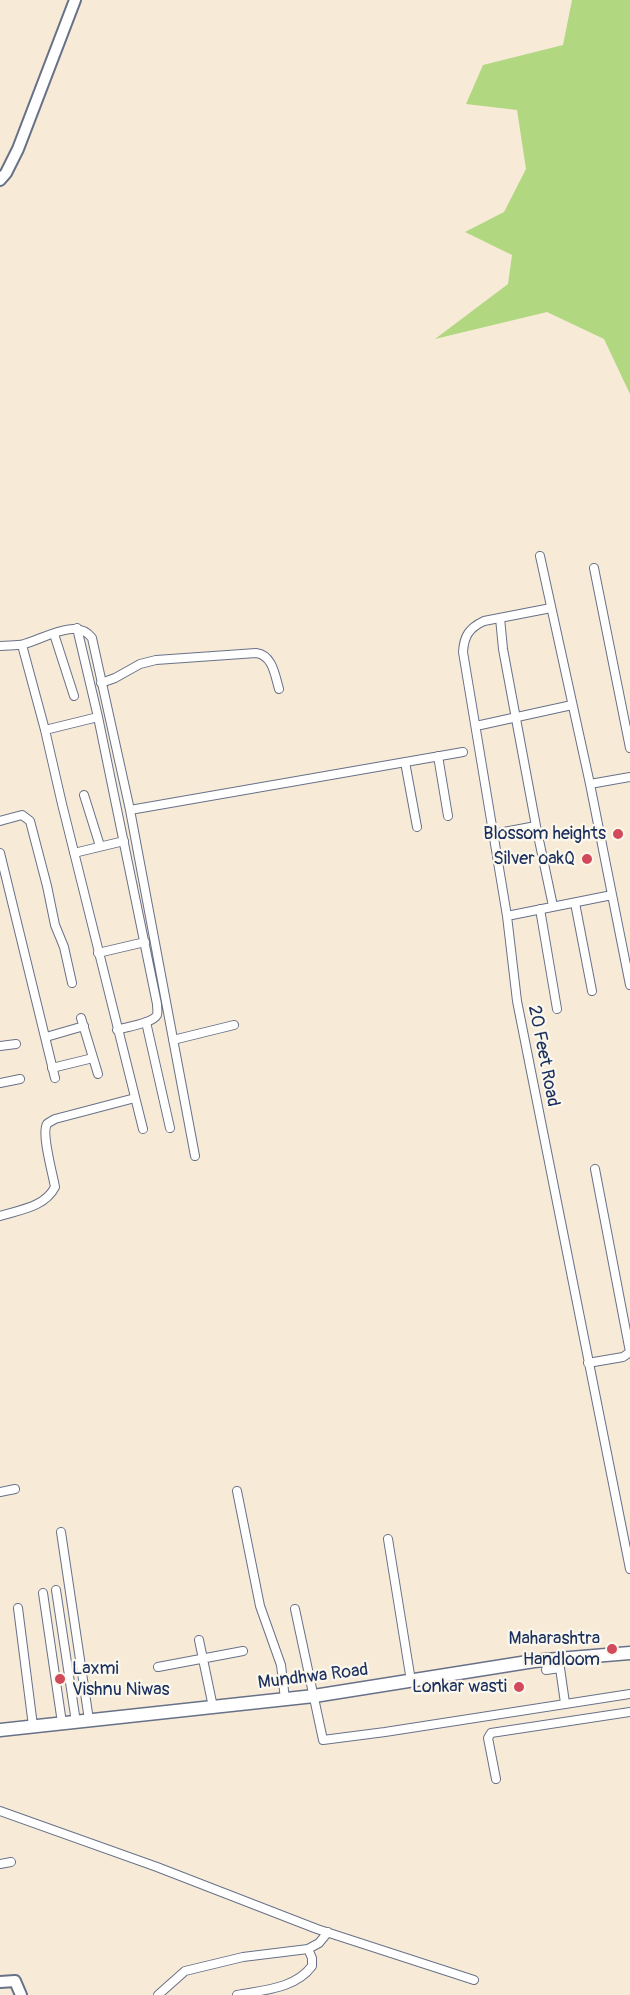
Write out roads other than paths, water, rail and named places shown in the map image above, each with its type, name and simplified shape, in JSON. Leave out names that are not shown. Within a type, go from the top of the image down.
[{"type":"main road","name":"Mundhwa Road","points":[[0,1730],[314,1696],[534,1661],[630,1653]]},
{"type":"street","points":[[0,180],[18,149],[72,1]]},
{"type":"street","points":[[540,556],[590,784],[630,986]]},
{"type":"street","points":[[594,568],[630,748]]},
{"type":"street","name":"20 Feet Road","points":[[551,608],[484,621],[470,630],[464,641],[463,652],[507,915],[517,1001],[630,1569]]},
{"type":"street","points":[[500,618],[503,649],[536,826],[554,906]]},
{"type":"street","points":[[77,628],[99,717],[158,1010],[155,1018],[117,1030]]},
{"type":"street","points":[[0,646],[22,645],[77,628],[87,631],[92,638],[130,810],[195,1156]]},
{"type":"street","points":[[54,634],[74,696]]},
{"type":"street","points":[[22,645],[143,1129]]},
{"type":"street","points":[[101,683],[140,664],[156,660],[256,653],[266,656],[269,660],[279,689]]},
{"type":"street","points":[[476,726],[572,705]]},
{"type":"street","points":[[45,730],[99,717]]},
{"type":"street","points":[[130,810],[464,752]]},
{"type":"street","points":[[438,756],[448,816]]},
{"type":"street","points":[[405,762],[417,827]]},
{"type":"street","points":[[590,784],[630,777]]},
{"type":"street","points":[[84,795],[100,846]]},
{"type":"street","points":[[0,821],[22,815],[30,821],[55,925],[64,947],[72,983]]},
{"type":"street","points":[[493,834],[536,826]]},
{"type":"street","points":[[74,853],[124,841]]},
{"type":"street","points":[[0,853],[55,1078]]},
{"type":"street","points":[[507,915],[612,895]]},
{"type":"street","points":[[575,903],[592,990]]},
{"type":"street","points":[[540,909],[557,1009]]},
{"type":"street","points":[[98,953],[144,942]]},
{"type":"street","points":[[46,1037],[82,1022],[98,1074]]},
{"type":"street","points":[[146,1022],[170,1128]]},
{"type":"street","points":[[173,1040],[234,1025]]},
{"type":"street","points":[[0,1046],[16,1044]]},
{"type":"street","points":[[52,1068],[93,1058]]},
{"type":"street","points":[[0,1083],[20,1079]]},
{"type":"street","points":[[0,1216],[39,1203],[52,1194],[55,1187],[46,1137],[45,1127],[48,1122],[135,1098]]},
{"type":"street","points":[[588,1363],[623,1358],[630,1352],[594,1169]]},
{"type":"street","points":[[0,1492],[15,1489]]},
{"type":"street","points":[[237,1491],[260,1606],[281,1665],[285,1699]]},
{"type":"street","points":[[61,1532],[83,1721]]},
{"type":"street","points":[[388,1539],[411,1681]]},
{"type":"street","points":[[56,1590],[83,1721]]},
{"type":"street","points":[[43,1593],[62,1723]]},
{"type":"street","points":[[18,1608],[33,1726]]},
{"type":"street","points":[[295,1609],[323,1740],[630,1694]]},
{"type":"street","points":[[199,1640],[213,1707]]},
{"type":"street","points":[[158,1667],[243,1651]]},
{"type":"street","points":[[546,1670],[560,1668],[565,1703]]},
{"type":"street","points":[[495,1779],[488,1738],[491,1733],[630,1712]]},
{"type":"street","points":[[0,1811],[328,1932],[474,1980]]},
{"type":"street","points":[[0,1864],[11,1862]]},
{"type":"street","points":[[158,1995],[185,1971],[243,1957],[308,1949],[319,1943],[328,1932]]},
{"type":"street","points":[[237,1995],[290,1984],[298,1980],[312,1966],[312,1958],[308,1949]]},
{"type":"street","points":[[0,1982],[15,1981],[21,1995]]},
{"type":"place","name":"Blossom heights","points":[[618,834]]},
{"type":"place","name":"Silver oakQ","points":[[587,859]]},
{"type":"place","name":"Maharashtra Handloom","points":[[612,1649]]},
{"type":"place","name":"Laxmi Vishnu Niwas","points":[[60,1679]]},
{"type":"place","name":"Lonkar wasti","points":[[519,1687]]}]
